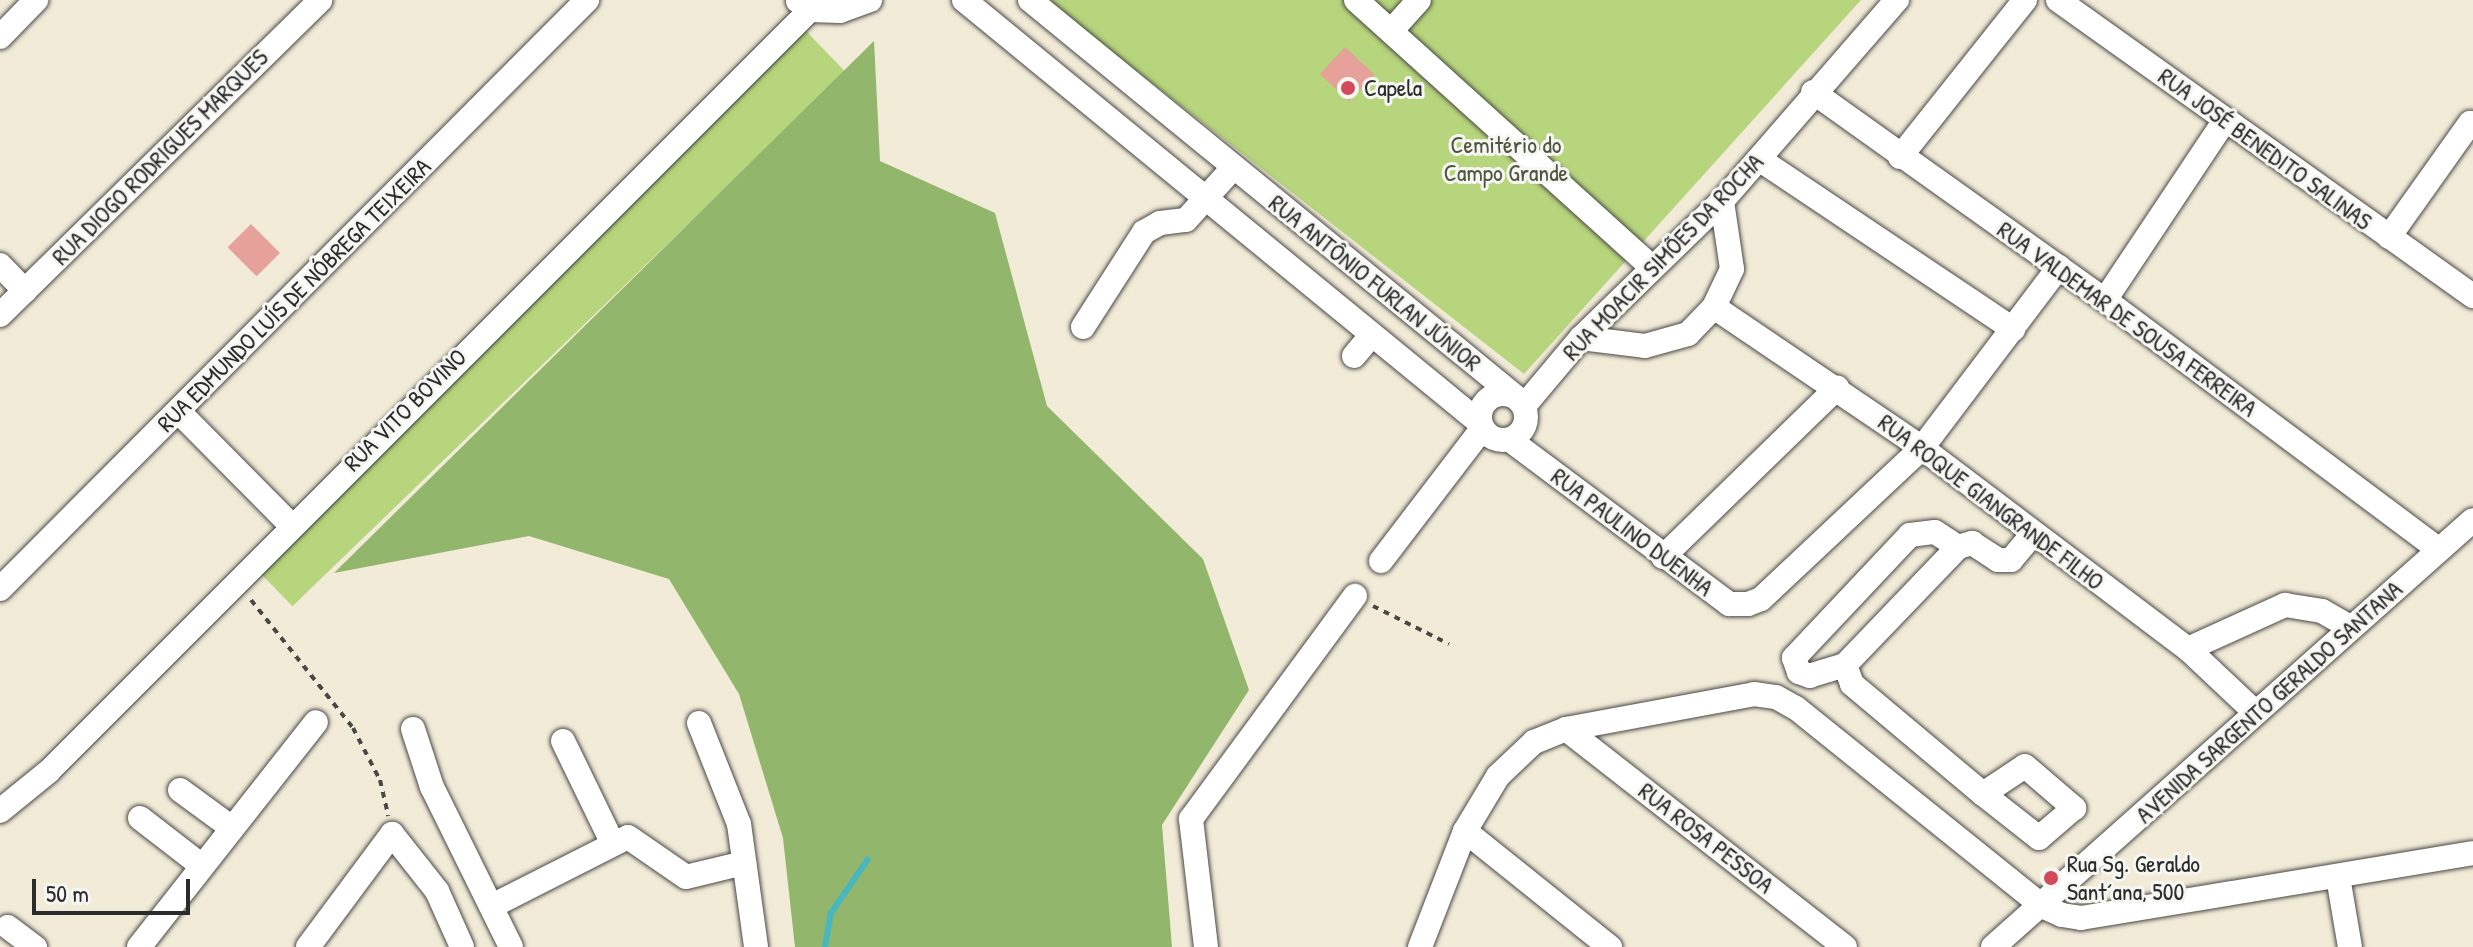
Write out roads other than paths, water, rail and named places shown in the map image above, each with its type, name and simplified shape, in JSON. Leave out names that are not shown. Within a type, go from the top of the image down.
[{"type":"street","points":[[0,37],[36,0]]},
{"type":"street","name":"RUA DIOGO RODRIGUES MARQUES","points":[[0,315],[320,0]]},
{"type":"street","name":"RUA EDMUNDO LUÍS DE NÓBREGA TEIXEIRA","points":[[0,589],[587,0]]},
{"type":"street","points":[[803,5],[840,11],[870,0]]},
{"type":"street","name":"RUA ANTÔNIO FURLAN JÚNIOR","points":[[964,0],[1481,426]]},
{"type":"street","name":"RUA ANTÔNIO FURLAN JÚNIOR","points":[[1030,0],[1521,402]]},
{"type":"street","points":[[1356,0],[1652,267]]},
{"type":"street","points":[[1392,30],[1419,0]]},
{"type":"street","name":"RUA MOACIR SIMÕES DA ROCHA","points":[[1521,402],[1652,267],[1722,201],[1813,92],[1897,0]]},
{"type":"street","points":[[1900,157],[2025,0]]},
{"type":"street","name":"RUA JOSÉ BENEDITO SALINAS","points":[[2058,0],[2473,296]]},
{"type":"street","name":"RUA VITO BOVINO","points":[[0,811],[49,771],[803,5]]},
{"type":"street","name":"RUA VALDEMAR DE SOUSA FERREIRA","points":[[1813,92],[1900,157],[2105,300],[2439,550]]},
{"type":"street","points":[[1131,136],[1156,104]]},
{"type":"street","points":[[2105,300],[2225,120]]},
{"type":"street","points":[[2389,237],[2470,123]]},
{"type":"street","points":[[1759,159],[2013,329]]},
{"type":"street","points":[[1083,327],[1144,232],[1160,223],[1186,220],[1233,168]]},
{"type":"street","points":[[1581,338],[1619,345],[1672,342],[1714,307],[1732,269],[1722,201]]},
{"type":"street","points":[[0,265],[25,291]]},
{"type":"street","points":[[1922,448],[2059,267]]},
{"type":"street","name":"RUA ROQUE GIANGRANDE FILHO","points":[[1714,307],[1922,448],[2188,649],[2256,713]]},
{"type":"street","points":[[1354,356],[1371,336]]},
{"type":"street","points":[[1663,557],[1837,388]]},
{"type":"street","points":[[1504,393],[1521,402],[1525,427],[1510,440],[1489,437],[1481,426],[1481,408],[1490,397],[1504,393]]},
{"type":"street","points":[[179,412],[290,524]]},
{"type":"street","points":[[1381,561],[1481,426]]},
{"type":"street","name":"RUA PAULINO DUENHA","points":[[1510,440],[1729,604],[1761,599],[1922,448]]},
{"type":"street","name":"AVENIDA SARGENTO GERALDO SANTANA","points":[[1993,947],[2256,713],[2348,626],[2473,520]]},
{"type":"street","points":[[1958,547],[1935,532],[1910,535],[1794,658],[1799,672],[1810,676],[1845,665],[1958,547],[1972,543],[2006,561],[2016,557],[2034,533]]},
{"type":"street","points":[[1206,947],[1191,819],[1355,596]]},
{"type":"street","points":[[2188,649],[2285,605],[2322,611],[2348,626]]},
{"type":"street","points":[[1845,665],[1852,684],[1983,794]]},
{"type":"street","points":[[1420,947],[1465,831],[1498,776],[1517,755],[1566,729],[1754,694],[1776,697],[2042,906],[2081,918],[2473,853]]},
{"type":"street","points":[[139,947],[316,722]]},
{"type":"street","points":[[699,723],[726,786],[744,863],[756,947]]},
{"type":"street","points":[[413,729],[432,787],[494,905],[511,947]]},
{"type":"street","name":"RUA ROSA PESSOA","points":[[1566,729],[1845,947]]},
{"type":"street","points":[[563,741],[612,842]]},
{"type":"street","points":[[180,790],[232,828]]},
{"type":"street","points":[[140,818],[202,866]]},
{"type":"street","points":[[1465,831],[1610,947]]},
{"type":"street","points":[[308,947],[392,834],[437,891],[462,947]]},
{"type":"street","points":[[494,905],[612,842],[628,837],[640,842],[668,869],[686,877],[744,863]]},
{"type":"street","points":[[2338,877],[2350,947]]},
{"type":"street","points":[[8,927],[35,947]]},
{"type":"waterway","points":[[825,947],[831,913],[868,859]]},
{"type":"place","name":"Capela","points":[[1348,88]]},
{"type":"place","name":"Rua Sg. Geraldo Sant´ana, 500","points":[[2051,878]]},
{"type":"park label","name":"Cemitério do Campo Grande","points":[[1506,159]]}]
